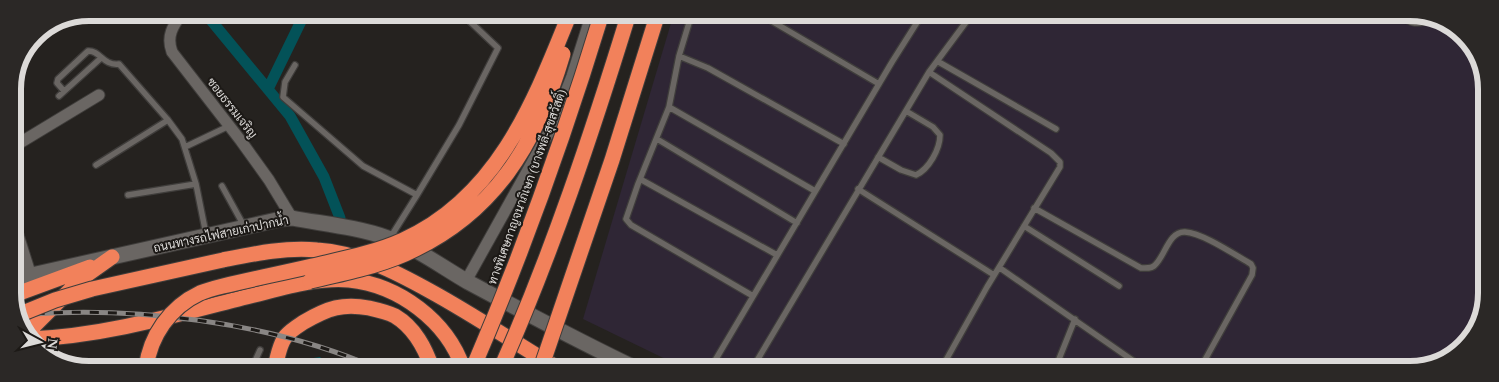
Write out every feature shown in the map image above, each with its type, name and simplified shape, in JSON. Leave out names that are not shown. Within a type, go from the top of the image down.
[{"type":"highway","points":[[147,361],[154,337],[165,321],[182,304],[200,293],[363,254],[403,240],[448,212],[490,170],[508,145],[539,89],[567,21]]},
{"type":"highway","points":[[37,337],[98,333],[375,265],[405,254],[436,238],[463,220],[483,202],[505,177],[533,134],[558,71],[572,21]]},
{"type":"highway","name":"ทางพิเศษกาญจนาภิเษก (บางพลี-สุขสวัสดิ์)","points":[[476,361],[532,224],[600,21]]},
{"type":"highway","points":[[504,361],[517,334],[557,230],[626,21]]},
{"type":"highway","points":[[543,361],[620,134],[655,21]]},
{"type":"highway","points":[[24,312],[55,300],[92,289],[222,260],[260,253],[316,250],[362,258],[385,267],[451,303],[546,361]]},
{"type":"highway","points":[[21,292],[83,270],[112,257]]},
{"type":"highway","points":[[32,330],[34,326],[82,280],[112,257]]},
{"type":"highway","points":[[310,281],[348,280],[391,290],[423,312],[450,343],[459,361]]},
{"type":"highway","points":[[277,361],[285,336],[295,328],[325,311],[339,306],[353,305],[381,310],[395,316],[410,328],[422,346],[429,361]]},
{"type":"main road","name":"ถนนทางรถไฟสายเก่าปากน้ำ","points":[[21,278],[292,218],[364,231],[390,238],[560,331],[622,361]]},
{"type":"street","name":"ซอยธรรมเจริญ","points":[[176,21],[169,43],[172,52],[229,126],[262,160],[292,218]]},
{"type":"street","points":[[466,281],[553,125],[572,76],[589,21]]},
{"type":"street","points":[[560,331],[572,300],[663,21]]},
{"type":"street","points":[[21,142],[99,95]]},
{"type":"street","points":[[21,242],[31,276]]},
{"type":"lane","points":[[390,238],[418,195],[459,124],[498,48],[470,21]]},
{"type":"lane","points":[[690,21],[669,107],[626,219],[631,225],[753,296]]},
{"type":"lane","points":[[772,21],[879,84]]},
{"type":"lane","points":[[715,361],[879,84],[919,21]]},
{"type":"lane","points":[[757,361],[928,72],[967,21]]},
{"type":"lane","points":[[64,91],[57,83],[58,79],[88,51],[92,51],[112,64],[119,64],[168,120],[182,139],[196,184],[206,236]]},
{"type":"lane","points":[[680,56],[708,68],[844,144]]},
{"type":"lane","points":[[59,96],[102,58]]},
{"type":"lane","points":[[937,61],[1056,129]]},
{"type":"lane","points":[[295,66],[285,82],[283,97],[363,166],[418,195]]},
{"type":"lane","points":[[928,72],[1051,153],[1060,162],[1060,167],[994,275],[946,361]]},
{"type":"lane","points":[[669,107],[815,191]]},
{"type":"lane","points":[[878,157],[901,170],[916,175],[923,172],[933,158],[940,142],[940,135],[932,127],[906,111]]},
{"type":"lane","points":[[96,165],[168,120]]},
{"type":"lane","points":[[184,147],[229,126]]},
{"type":"lane","points":[[656,139],[796,223]]},
{"type":"lane","points":[[640,179],[777,255]]},
{"type":"lane","points":[[128,195],[196,184]]},
{"type":"lane","points":[[222,186],[245,227]]},
{"type":"lane","points":[[858,189],[994,275]]},
{"type":"lane","points":[[1034,208],[1141,268],[1156,265],[1168,244],[1177,235],[1186,232],[1202,237],[1251,264],[1253,268],[1252,275],[1204,361]]},
{"type":"lane","points":[[1024,226],[1119,286]]},
{"type":"lane","points":[[1000,268],[1133,361]]},
{"type":"lane","points":[[1058,361],[1075,319]]},
{"type":"lane","points":[[255,361],[260,350]]},
{"type":"shaded area","points":[[672,21],[1410,21],[1432,25],[1448,33],[1464,48],[1474,67],[1478,89],[1478,293],[1474,315],[1469,327],[1455,344],[1436,356],[1414,361],[670,361],[583,319]]},
{"type":"water","points":[[320,357],[324,361],[307,361],[307,359]]},
{"type":"waterway","points":[[212,21],[290,116],[324,177],[340,218]]},
{"type":"waterway","points":[[268,89],[301,21]]},
{"type":"railway","points":[[25,315],[107,313],[153,315],[200,321],[247,328],[292,339],[358,361]]}]
